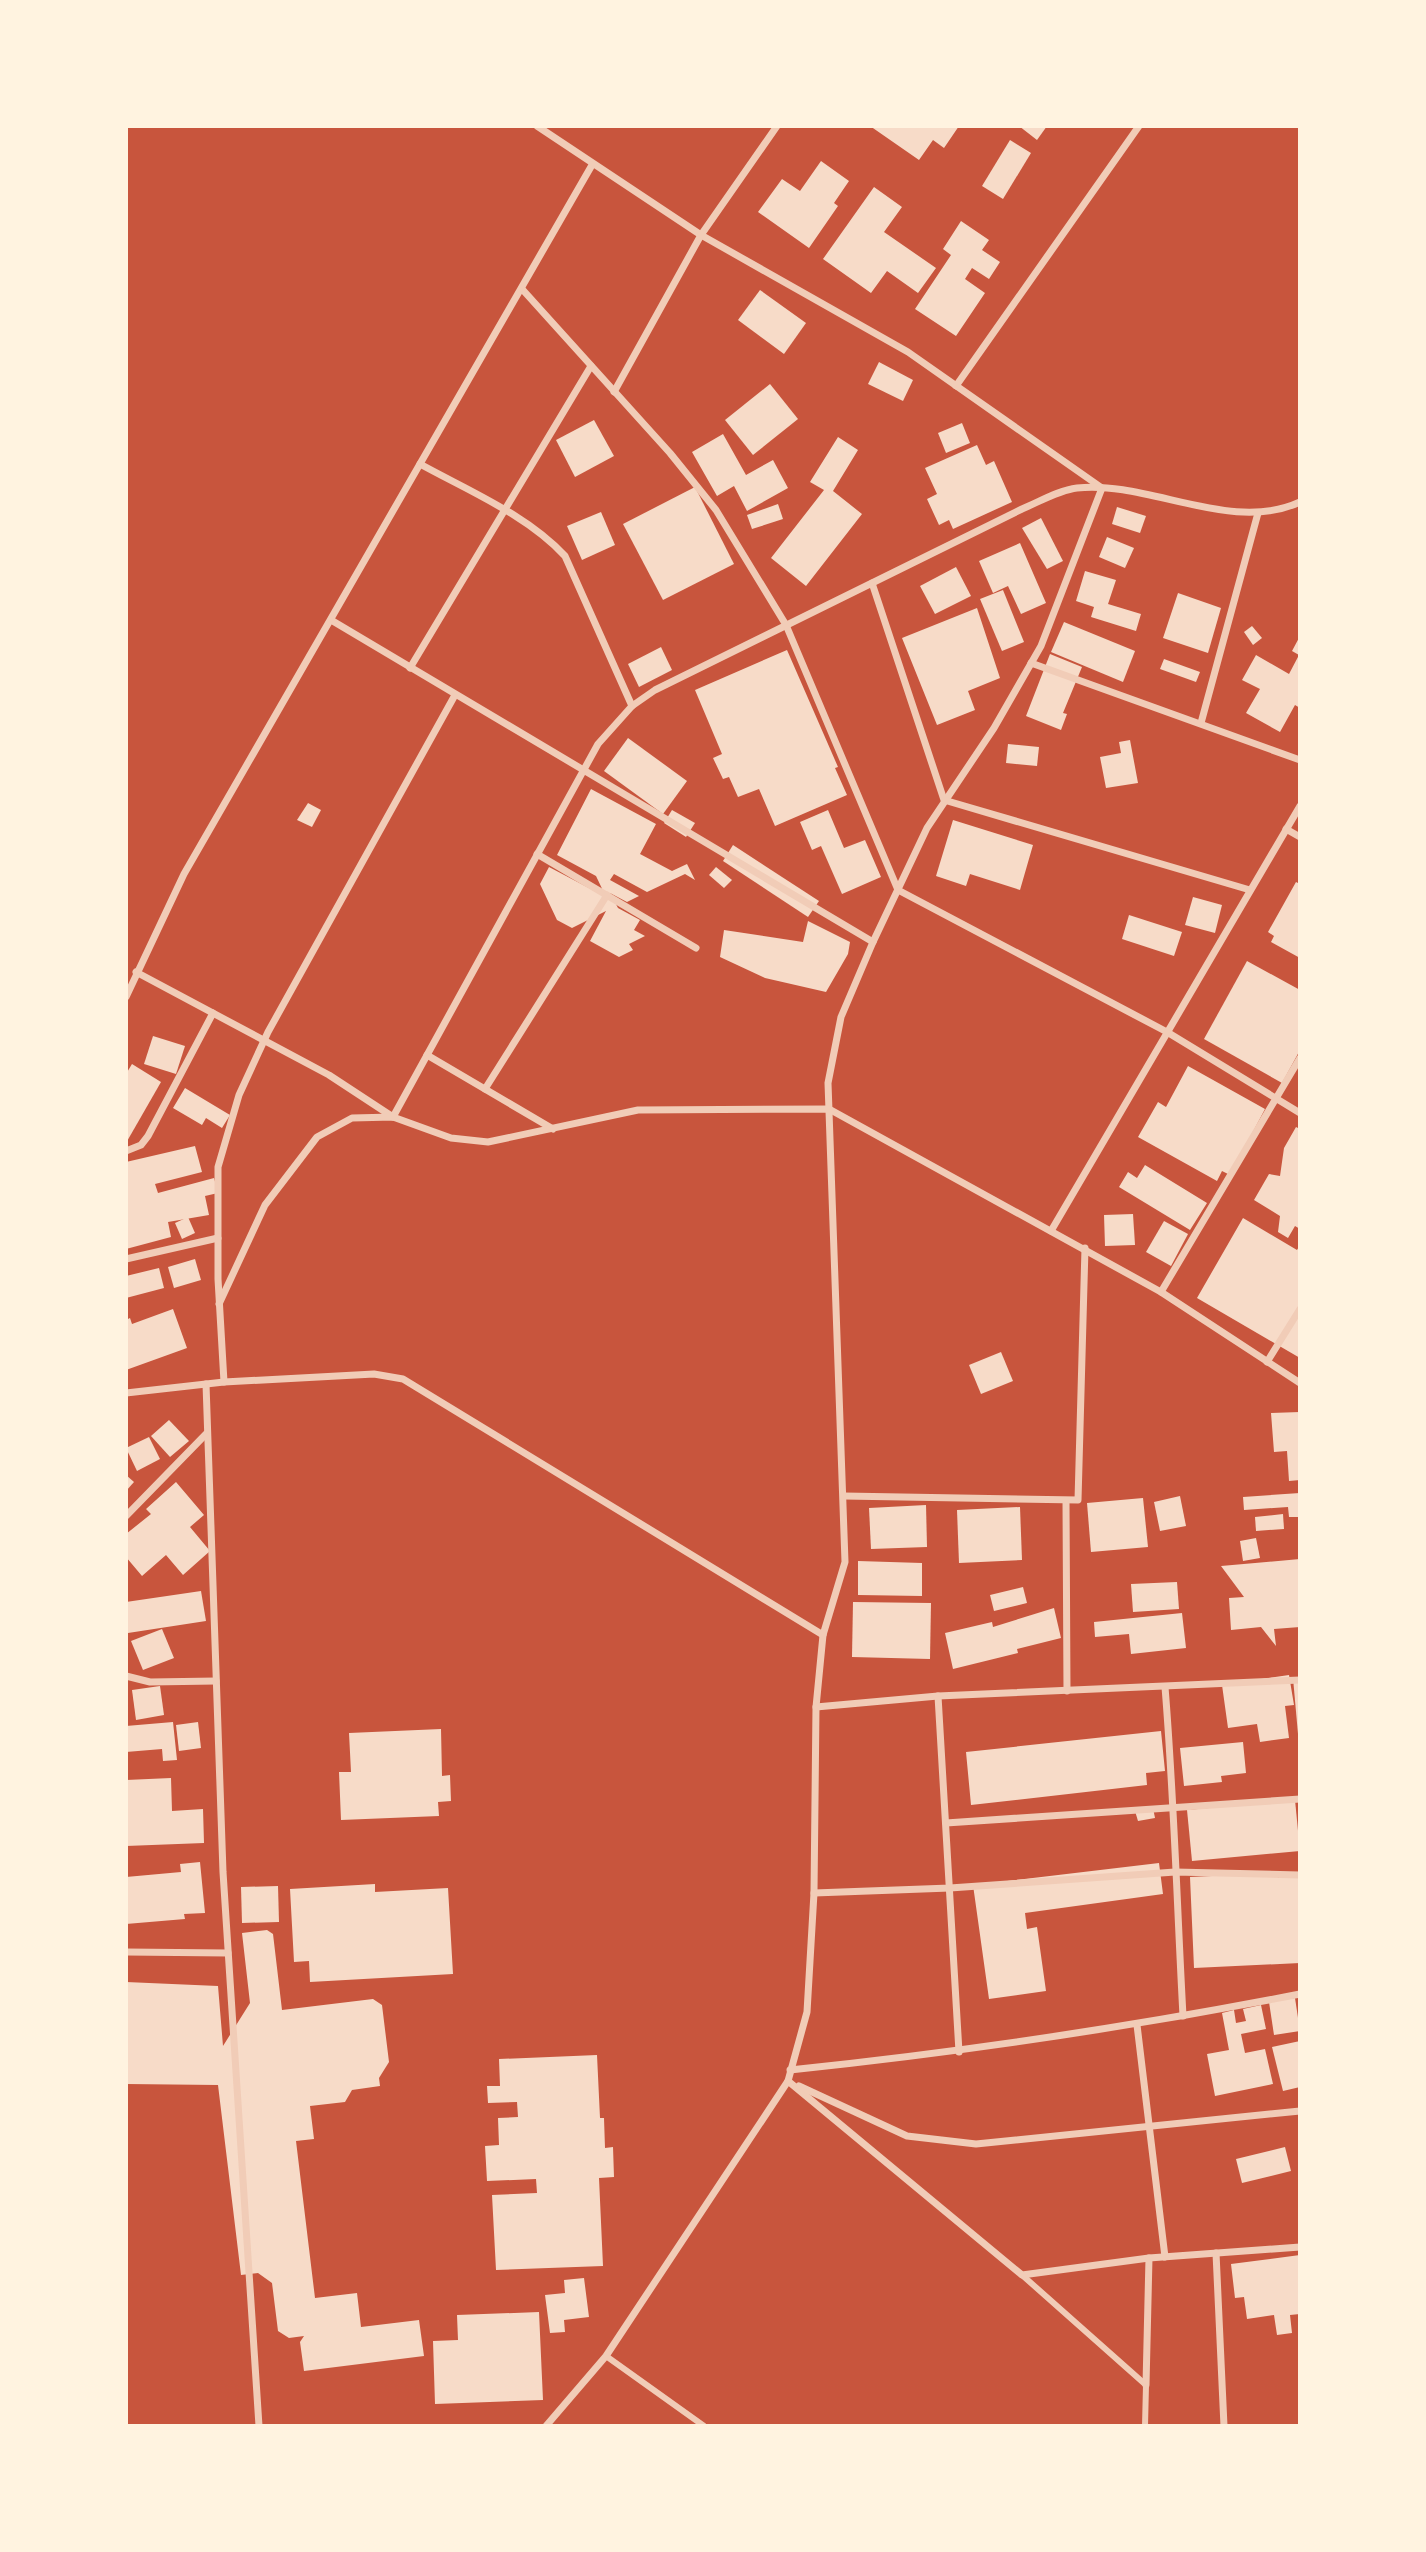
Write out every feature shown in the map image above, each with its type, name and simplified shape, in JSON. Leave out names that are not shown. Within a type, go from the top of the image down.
[{"type":"street","points":[[537,126],[701,235],[908,352],[1102,488]]},
{"type":"street","points":[[614,392],[701,235],[778,126]]},
{"type":"street","points":[[956,386],[1139,126]]},
{"type":"street","points":[[126,997],[184,874],[592,165]]},
{"type":"street","points":[[522,289],[716,509],[786,625],[898,890],[1167,1032],[1300,1113]]},
{"type":"street","points":[[410,668],[591,366]]},
{"type":"street","points":[[421,464],[504,510],[552,541],[565,556],[632,706]]},
{"type":"street","points":[[393,1117],[598,744],[632,706],[655,690],[1022,509],[1075,488],[1102,488],[1258,513],[1286,509],[1300,502]]},
{"type":"street","points":[[546,2426],[606,2356],[788,2081],[807,2012],[814,1894],[816,1706],[823,1635],[845,1562],[828,1083],[841,1017],[873,942],[944,800],[994,728],[1041,646],[1102,488]]},
{"type":"street","points":[[1201,723],[1258,513]]},
{"type":"street","points":[[872,583],[944,800]]},
{"type":"street","points":[[331,620],[873,942]]},
{"type":"street","points":[[1031,663],[1300,760]]},
{"type":"street","points":[[224,1382],[219,1304],[218,1167],[239,1095],[264,1040],[455,695]]},
{"type":"street","points":[[944,800],[1250,890]]},
{"type":"street","points":[[1051,1231],[1300,806]]},
{"type":"street","points":[[1286,829],[1300,837]]},
{"type":"street","points":[[537,854],[696,948]]},
{"type":"street","points":[[485,1089],[607,895]]},
{"type":"street","points":[[136,972],[368,1098],[393,1117],[451,1138],[488,1142],[638,1110],[829,1109],[1161,1292],[1300,1383]]},
{"type":"street","points":[[126,1151],[141,1145],[148,1136],[214,1013]]},
{"type":"street","points":[[427,1055],[554,1129]]},
{"type":"street","points":[[1161,1292],[1300,1058]]},
{"type":"street","points":[[219,1304],[265,1205],[317,1137],[352,1118],[393,1117]]},
{"type":"street","points":[[126,1259],[218,1238]]},
{"type":"street","points":[[844,1496],[1079,1500],[1085,1248]]},
{"type":"street","points":[[1267,1362],[1300,1309]]},
{"type":"street","points":[[126,1393],[224,1382],[373,1374],[403,1378],[823,1635]]},
{"type":"street","points":[[206,1384],[228,1953],[259,2426]]},
{"type":"street","points":[[126,1517],[206,1434]]},
{"type":"street","points":[[1066,1501],[1068,1691]]},
{"type":"street","points":[[126,1676],[150,1682],[216,1681]]},
{"type":"street","points":[[816,1706],[938,1696],[1300,1680]]},
{"type":"street","points":[[1166,1687],[1175,1806],[1175,1872],[1183,2016]]},
{"type":"street","points":[[938,1696],[958,2052]]},
{"type":"street","points":[[946,1823],[1300,1799]]},
{"type":"street","points":[[814,1894],[950,1888],[1175,1872],[1300,1875]]},
{"type":"street","points":[[126,1952],[228,1953]]},
{"type":"street","points":[[790,2070],[958,2052],[1137,2025],[1300,1994]]},
{"type":"street","points":[[1137,2025],[1165,2257]]},
{"type":"street","points":[[788,2081],[907,2136],[976,2144],[1300,2110]]},
{"type":"street","points":[[788,2081],[1022,2275],[1146,2385]]},
{"type":"street","points":[[1022,2275],[1149,2258],[1300,2247]]},
{"type":"street","points":[[1216,2253],[1224,2426]]},
{"type":"street","points":[[1145,2426],[1149,2258]]},
{"type":"street","points":[[606,2356],[704,2426]]},
{"type":"building","points":[[870,126],[959,126],[944,148],[933,140],[919,160]]},
{"type":"building","points":[[1019,126],[1047,126],[1037,140]]},
{"type":"building","points":[[1010,140],[1031,153],[1003,199],[982,186]]},
{"type":"building","points":[[821,161],[849,181],[834,203],[838,206],[809,248],[758,212],[782,179],[800,191]]},
{"type":"building","points":[[874,187],[902,207],[884,232],[936,268],[918,293],[887,271],[871,293],[823,259]]},
{"type":"building","points":[[961,221],[989,240],[982,250],[1000,262],[989,279],[972,268],[965,279],[985,293],[956,336],[915,309],[951,255],[943,249]]},
{"type":"building","points":[[760,290],[806,323],[784,354],[738,320]]},
{"type":"building","points":[[879,362],[913,380],[903,401],[868,384]]},
{"type":"building","points":[[770,384],[798,419],[753,455],[725,420]]},
{"type":"building","points":[[594,420],[614,456],[575,477],[556,440]]},
{"type":"building","points":[[962,423],[970,443],[946,453],[938,433]]},
{"type":"building","points":[[723,434],[746,475],[773,460],[788,488],[747,511],[734,486],[717,496],[692,452]]},
{"type":"building","points":[[838,437],[858,450],[833,491],[862,514],[806,586],[771,558],[824,490],[810,482]]},
{"type":"building","points":[[977,445],[986,465],[994,461],[1012,502],[953,529],[949,520],[939,525],[927,499],[937,494],[925,468]]},
{"type":"building","points":[[695,487],[734,564],[663,600],[623,524]]},
{"type":"building","points":[[778,504],[783,519],[752,529],[747,515]]},
{"type":"building","points":[[1117,507],[1146,516],[1140,533],[1112,524]]},
{"type":"building","points":[[601,512],[615,545],[582,560],[567,526]]},
{"type":"building","points":[[1041,518],[1063,561],[1047,569],[1022,528]]},
{"type":"building","points":[[1107,537],[1134,548],[1125,568],[1099,557]]},
{"type":"building","points":[[1020,543],[1046,603],[1021,614],[1008,586],[993,593],[979,561]]},
{"type":"building","points":[[956,567],[971,596],[935,614],[920,586]]},
{"type":"building","points":[[1085,571],[1116,580],[1108,604],[1141,614],[1136,631],[1091,617],[1094,607],[1076,601]]},
{"type":"building","points":[[1003,590],[1024,642],[1002,651],[980,599]]},
{"type":"building","points":[[1178,593],[1221,608],[1208,653],[1163,638]]},
{"type":"building","points":[[977,608],[1000,678],[968,691],[975,710],[937,725],[902,638]]},
{"type":"building","points":[[1064,622],[1135,651],[1123,682],[1051,652]]},
{"type":"building","points":[[1252,626],[1262,638],[1253,645],[1244,632]]},
{"type":"building","points":[[1300,636],[1300,708],[1295,705],[1280,732],[1246,713],[1260,689],[1242,680],[1256,655],[1289,674],[1299,655],[1292,651]]},
{"type":"building","points":[[661,647],[672,670],[639,687],[628,664]]},
{"type":"building","points":[[787,650],[838,767],[835,768],[847,795],[775,826],[759,789],[738,797],[729,777],[723,779],[713,758],[722,754],[695,690]]},
{"type":"building","points":[[1050,654],[1082,667],[1063,713],[1067,714],[1061,730],[1026,716]]},
{"type":"building","points":[[1164,659],[1200,672],[1196,682],[1160,669]]},
{"type":"building","points":[[628,738],[687,781],[663,814],[604,771]]},
{"type":"building","points":[[1130,740],[1138,783],[1106,788],[1100,757],[1121,753],[1119,742]]},
{"type":"building","points":[[1008,744],[1039,747],[1037,766],[1006,763]]},
{"type":"building","points":[[591,789],[656,824],[640,854],[672,871],[687,864],[695,880],[685,874],[647,892],[614,874],[610,880],[639,896],[627,902],[610,893],[618,908],[640,920],[634,930],[645,936],[629,944],[633,950],[619,957],[590,941],[606,911],[572,928],[557,920],[540,884],[549,867],[606,897],[596,876],[557,855]]},
{"type":"building","points":[[308,803],[321,810],[312,827],[297,820]]},
{"type":"building","points":[[672,810],[695,823],[686,837],[664,823]]},
{"type":"building","points":[[828,810],[844,848],[865,840],[881,877],[842,894],[821,846],[812,850],[800,822]]},
{"type":"building","points":[[953,820],[1033,845],[1020,890],[970,874],[966,886],[936,876]]},
{"type":"building","points":[[733,845],[819,901],[808,917],[723,861]]},
{"type":"building","points":[[716,867],[732,880],[724,888],[709,875]]},
{"type":"building","points":[[1296,882],[1300,884],[1300,958],[1271,942],[1274,936],[1268,932]]},
{"type":"building","points":[[1193,897],[1222,905],[1215,933],[1185,925]]},
{"type":"building","points":[[1129,915],[1182,932],[1174,956],[1122,939]]},
{"type":"building","points":[[808,921],[850,942],[848,954],[826,992],[765,978],[720,957],[724,930],[803,942]]},
{"type":"building","points":[[1247,961],[1300,990],[1300,1050],[1282,1083],[1204,1039]]},
{"type":"building","points":[[153,1036],[185,1046],[176,1074],[144,1064]]},
{"type":"building","points":[[132,1064],[161,1082],[126,1143],[126,1074]]},
{"type":"building","points":[[1188,1066],[1265,1109],[1230,1175],[1222,1171],[1217,1181],[1138,1137],[1158,1102],[1166,1107]]},
{"type":"building","points":[[185,1088],[230,1115],[222,1128],[206,1118],[202,1125],[173,1108]]},
{"type":"building","points":[[1296,1127],[1300,1129],[1300,1229],[1295,1226],[1288,1238],[1278,1232],[1280,1216],[1254,1200],[1269,1174],[1280,1176],[1284,1148]]},
{"type":"building","points":[[195,1146],[202,1172],[155,1184],[158,1193],[214,1178],[218,1193],[205,1196],[209,1215],[168,1222],[171,1237],[126,1249],[126,1162]]},
{"type":"building","points":[[1145,1165],[1207,1203],[1190,1230],[1119,1187],[1128,1172],[1137,1178]]},
{"type":"building","points":[[1133,1214],[1135,1245],[1105,1246],[1104,1215]]},
{"type":"building","points":[[188,1217],[195,1233],[182,1239],[175,1223]]},
{"type":"building","points":[[1243,1218],[1297,1250],[1300,1245],[1300,1358],[1197,1298]]},
{"type":"building","points":[[1164,1221],[1188,1234],[1171,1266],[1146,1252]]},
{"type":"building","points":[[195,1259],[201,1280],[174,1288],[168,1267]]},
{"type":"building","points":[[159,1268],[164,1288],[126,1298],[126,1276]]},
{"type":"building","points":[[173,1309],[187,1348],[126,1370],[126,1320],[130,1318],[132,1324]]},
{"type":"building","points":[[1001,1352],[1013,1381],[981,1394],[969,1365]]},
{"type":"building","points":[[1300,1412],[1300,1480],[1289,1481],[1287,1451],[1274,1452],[1271,1413]]},
{"type":"building","points":[[169,1420],[189,1441],[170,1457],[151,1436]]},
{"type":"building","points":[[149,1437],[160,1459],[137,1471],[126,1448]]},
{"type":"building","points":[[126,1475],[134,1482],[126,1491]]},
{"type":"building","points":[[176,1482],[204,1515],[190,1527],[210,1551],[183,1575],[166,1555],[142,1576],[126,1557],[126,1534],[151,1514],[146,1509]]},
{"type":"building","points":[[1300,1493],[1300,1517],[1289,1517],[1288,1507],[1244,1510],[1243,1497]]},
{"type":"building","points":[[1180,1496],[1186,1526],[1160,1531],[1154,1502]]},
{"type":"building","points":[[1143,1498],[1148,1547],[1091,1552],[1087,1503]]},
{"type":"building","points":[[926,1505],[927,1547],[871,1549],[869,1508]]},
{"type":"building","points":[[1020,1507],[1022,1560],[959,1563],[957,1510]]},
{"type":"building","points":[[1283,1514],[1284,1529],[1256,1531],[1255,1517]]},
{"type":"building","points":[[1256,1538],[1260,1558],[1243,1561],[1240,1541]]},
{"type":"building","points":[[1300,1559],[1300,1627],[1274,1629],[1276,1646],[1261,1627],[1231,1630],[1229,1598],[1244,1597],[1221,1566]]},
{"type":"building","points":[[858,1561],[922,1563],[922,1596],[858,1595]]},
{"type":"building","points":[[1177,1582],[1179,1609],[1133,1612],[1131,1584]]},
{"type":"building","points":[[1023,1587],[1027,1603],[994,1611],[990,1595]]},
{"type":"building","points":[[201,1591],[206,1621],[128,1633],[126,1602]]},
{"type":"building","points":[[853,1602],[931,1603],[930,1659],[852,1657]]},
{"type":"building","points":[[1054,1608],[1061,1638],[1017,1649],[1018,1653],[953,1669],[945,1633],[992,1622],[993,1627]]},
{"type":"building","points":[[1182,1613],[1186,1648],[1131,1654],[1129,1634],[1095,1637],[1094,1622]]},
{"type":"building","points":[[162,1629],[174,1658],[143,1670],[131,1641]]},
{"type":"building","points":[[1289,1675],[1294,1705],[1285,1706],[1289,1738],[1260,1742],[1257,1724],[1228,1728],[1222,1685]]},
{"type":"building","points":[[1300,1677],[1300,1734],[1298,1734],[1293,1678]]},
{"type":"building","points":[[160,1686],[164,1715],[136,1720],[132,1690]]},
{"type":"building","points":[[173,1722],[177,1760],[163,1761],[162,1749],[126,1752],[126,1726]]},
{"type":"building","points":[[198,1722],[201,1748],[179,1751],[176,1725]]},
{"type":"building","points":[[441,1729],[442,1776],[450,1775],[451,1801],[438,1802],[439,1816],[341,1820],[339,1772],[351,1772],[349,1733]]},
{"type":"building","points":[[1161,1731],[1165,1771],[1146,1773],[1147,1785],[971,1805],[966,1752]]},
{"type":"building","points":[[1243,1742],[1246,1773],[1221,1776],[1222,1782],[1184,1786],[1180,1748]]},
{"type":"building","points":[[171,1778],[172,1811],[203,1809],[204,1843],[126,1846],[126,1780]]},
{"type":"building","points":[[1295,1800],[1300,1851],[1192,1861],[1187,1810]]},
{"type":"building","points":[[1153,1808],[1155,1818],[1138,1821],[1135,1811]]},
{"type":"building","points":[[200,1862],[205,1913],[184,1914],[185,1919],[126,1924],[126,1877],[181,1872],[180,1864]]},
{"type":"building","points":[[1159,1863],[1163,1894],[1025,1913],[1027,1929],[1037,1927],[1046,1991],[989,1999],[973,1885]]},
{"type":"building","points":[[1278,1873],[1278,1878],[1300,1877],[1300,1963],[1194,1968],[1190,1877]]},
{"type":"building","points":[[375,1884],[375,1892],[448,1888],[453,1974],[310,1982],[309,1961],[294,1962],[290,1889]]},
{"type":"building","points":[[278,1886],[279,1922],[242,1923],[241,1887]]},
{"type":"building","points":[[267,1930],[273,1934],[282,2010],[373,1999],[382,2005],[389,2062],[379,2078],[380,2086],[352,2090],[345,2102],[310,2106],[314,2139],[296,2141],[315,2298],[357,2293],[361,2327],[419,2320],[424,2356],[304,2371],[300,2342],[304,2336],[289,2338],[278,2331],[272,2283],[258,2273],[241,2275],[218,2085],[126,2084],[126,1982],[218,1986],[223,2046],[250,2003],[242,1933]]},
{"type":"building","points":[[1295,1998],[1300,2031],[1274,2035],[1269,2002]]},
{"type":"building","points":[[1261,2005],[1266,2029],[1241,2034],[1245,2053],[1265,2049],[1273,2084],[1215,2096],[1207,2054],[1229,2050],[1222,2013],[1234,2010],[1236,2023],[1246,2021],[1243,2009]]},
{"type":"building","points":[[1300,2041],[1300,2087],[1283,2091],[1272,2047]]},
{"type":"building","points":[[597,2055],[600,2118],[604,2118],[605,2148],[613,2147],[614,2177],[599,2178],[603,2266],[496,2270],[492,2195],[537,2193],[536,2179],[487,2181],[485,2146],[499,2145],[498,2118],[518,2117],[517,2102],[488,2103],[487,2086],[500,2086],[499,2059]]},
{"type":"building","points":[[1285,2147],[1291,2171],[1242,2183],[1236,2159]]},
{"type":"building","points":[[1300,2255],[1300,2314],[1290,2315],[1292,2333],[1277,2335],[1274,2315],[1247,2319],[1244,2297],[1235,2298],[1231,2264]]},
{"type":"building","points":[[584,2278],[589,2317],[564,2320],[565,2332],[550,2333],[545,2295],[565,2293],[564,2280]]},
{"type":"building","points":[[539,2312],[543,2400],[435,2404],[433,2341],[458,2340],[457,2315]]}]
